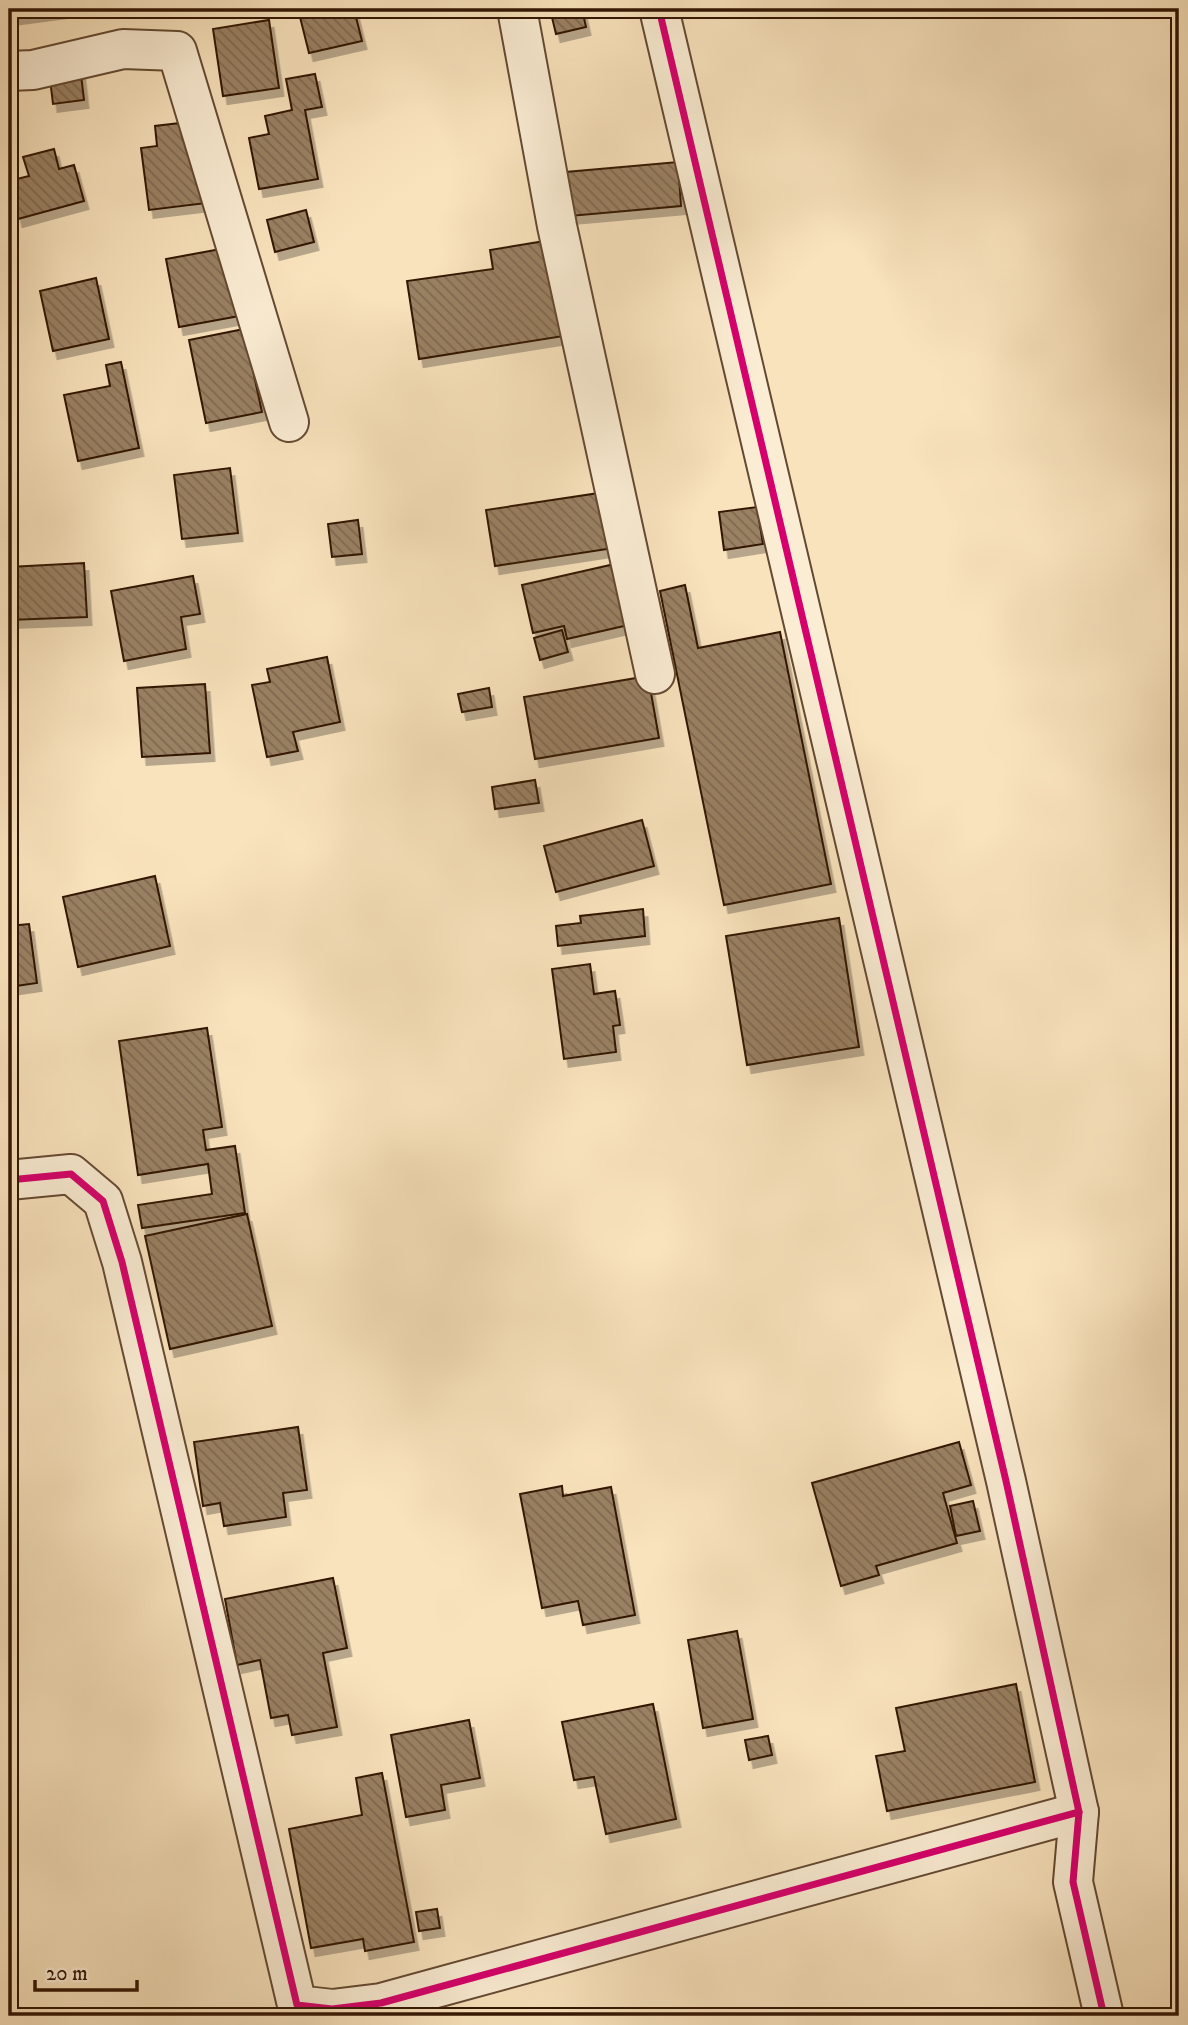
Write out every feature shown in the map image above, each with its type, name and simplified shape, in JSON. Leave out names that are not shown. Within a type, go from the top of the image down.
[{"type":"street","points":[[517,9],[557,226],[655,674]]},
{"type":"street","points":[[659,9],[1003,1467],[1079,1812],[1073,1882],[1104,2016]]},
{"type":"street","points":[[9,71],[33,70],[123,49],[177,51],[289,422]]},
{"type":"street","points":[[11,1170],[71,1174],[103,1201],[122,1262],[297,2006],[332,2008],[381,2003],[1079,1812]]},
{"type":"building","points":[[9,9],[71,9],[9,17]]},
{"type":"building","points":[[298,9],[354,9],[362,41],[309,53]]},
{"type":"building","points":[[550,9],[582,9],[586,27],[556,34]]},
{"type":"building","points":[[269,20],[279,88],[223,96],[213,29]]},
{"type":"building","points":[[79,58],[84,100],[53,104],[48,62]]},
{"type":"building","points":[[315,74],[322,107],[305,110],[318,179],[259,189],[249,138],[269,134],[265,116],[292,110],[286,79]]},
{"type":"building","points":[[205,120],[215,202],[149,210],[141,148],[157,146],[155,126]]},
{"type":"building","points":[[54,149],[59,169],[74,165],[84,201],[18,219],[9,181],[29,176],[23,157]]},
{"type":"building","points":[[678,162],[681,206],[570,216],[566,172]]},
{"type":"building","points":[[306,210],[314,242],[275,252],[267,220]]},
{"type":"building","points":[[551,240],[570,335],[419,359],[407,281],[493,269],[490,250]]},
{"type":"building","points":[[232,247],[245,315],[179,327],[166,259]]},
{"type":"building","points":[[96,278],[109,339],[53,351],[40,291]]},
{"type":"building","points":[[244,329],[262,412],[206,423],[189,340]]},
{"type":"building","points":[[121,362],[139,448],[78,461],[64,395],[110,386],[106,365]]},
{"type":"building","points":[[230,468],[238,533],[182,539],[174,475]]},
{"type":"building","points":[[606,492],[614,548],[495,566],[486,510]]},
{"type":"building","points":[[757,507],[763,544],[724,550],[719,512]]},
{"type":"building","points":[[358,520],[362,554],[332,557],[328,524]]},
{"type":"building","points":[[84,563],[87,617],[9,620],[9,567]]},
{"type":"building","points":[[619,563],[633,624],[567,639],[564,626],[533,633],[522,585]]},
{"type":"building","points":[[193,576],[200,614],[181,617],[186,649],[124,661],[111,591]]},
{"type":"building","points":[[685,585],[698,648],[780,632],[831,884],[724,905],[660,591]]},
{"type":"building","points":[[562,630],[568,652],[540,660],[534,638]]},
{"type":"building","points":[[327,657],[340,722],[293,732],[298,751],[267,757],[252,685],[270,682],[267,669]]},
{"type":"building","points":[[648,676],[659,738],[535,759],[524,697]]},
{"type":"building","points":[[205,684],[210,753],[142,757],[137,688]]},
{"type":"building","points":[[489,688],[492,707],[462,712],[458,694]]},
{"type":"building","points":[[535,780],[539,803],[495,809],[492,787]]},
{"type":"building","points":[[642,820],[654,866],[556,892],[544,846]]},
{"type":"building","points":[[155,876],[170,946],[78,967],[63,897]]},
{"type":"building","points":[[643,909],[645,936],[558,946],[556,926],[581,923],[580,916]]},
{"type":"building","points":[[839,918],[859,1047],[747,1065],[726,936]]},
{"type":"building","points":[[29,924],[37,983],[9,987],[9,926]]},
{"type":"building","points":[[590,964],[594,994],[615,991],[620,1025],[613,1026],[616,1052],[564,1059],[552,969]]},
{"type":"building","points":[[207,1028],[222,1127],[203,1130],[206,1150],[235,1146],[245,1213],[142,1228],[138,1205],[212,1194],[208,1164],[138,1175],[119,1041]]},
{"type":"building","points":[[247,1214],[272,1326],[170,1349],[145,1236]]},
{"type":"building","points":[[298,1427],[307,1490],[283,1493],[286,1517],[224,1526],[220,1503],[203,1506],[194,1442]]},
{"type":"building","points":[[959,1442],[971,1485],[943,1493],[957,1543],[876,1566],[879,1575],[841,1586],[812,1483]]},
{"type":"building","points":[[562,1486],[563,1496],[611,1487],[635,1615],[583,1625],[578,1601],[542,1608],[520,1494]]},
{"type":"building","points":[[973,1501],[980,1531],[956,1536],[950,1506]]},
{"type":"building","points":[[333,1578],[347,1648],[323,1653],[337,1727],[292,1735],[288,1715],[271,1718],[260,1660],[237,1665],[225,1599]]},
{"type":"building","points":[[737,1631],[753,1719],[703,1728],[688,1640]]},
{"type":"building","points":[[1016,1684],[1035,1782],[887,1811],[876,1756],[905,1751],[896,1708]]},
{"type":"building","points":[[653,1704],[676,1819],[606,1834],[594,1777],[574,1780],[562,1722]]},
{"type":"building","points":[[469,1720],[480,1778],[441,1785],[445,1810],[406,1817],[391,1735]]},
{"type":"building","points":[[768,1736],[772,1755],[749,1760],[745,1740]]},
{"type":"building","points":[[382,1773],[414,1942],[365,1951],[363,1939],[311,1948],[289,1829],[362,1815],[356,1778]]},
{"type":"building","points":[[437,1909],[440,1928],[419,1931],[416,1912]]},
{"type":"cycle path","points":[[659,9],[1006,1481],[1079,1812],[1073,1882],[1104,2016]]},
{"type":"cycle path","points":[[9,1180],[71,1174],[103,1201],[122,1262],[297,2005],[332,2009],[381,2003],[1079,1812]]}]
